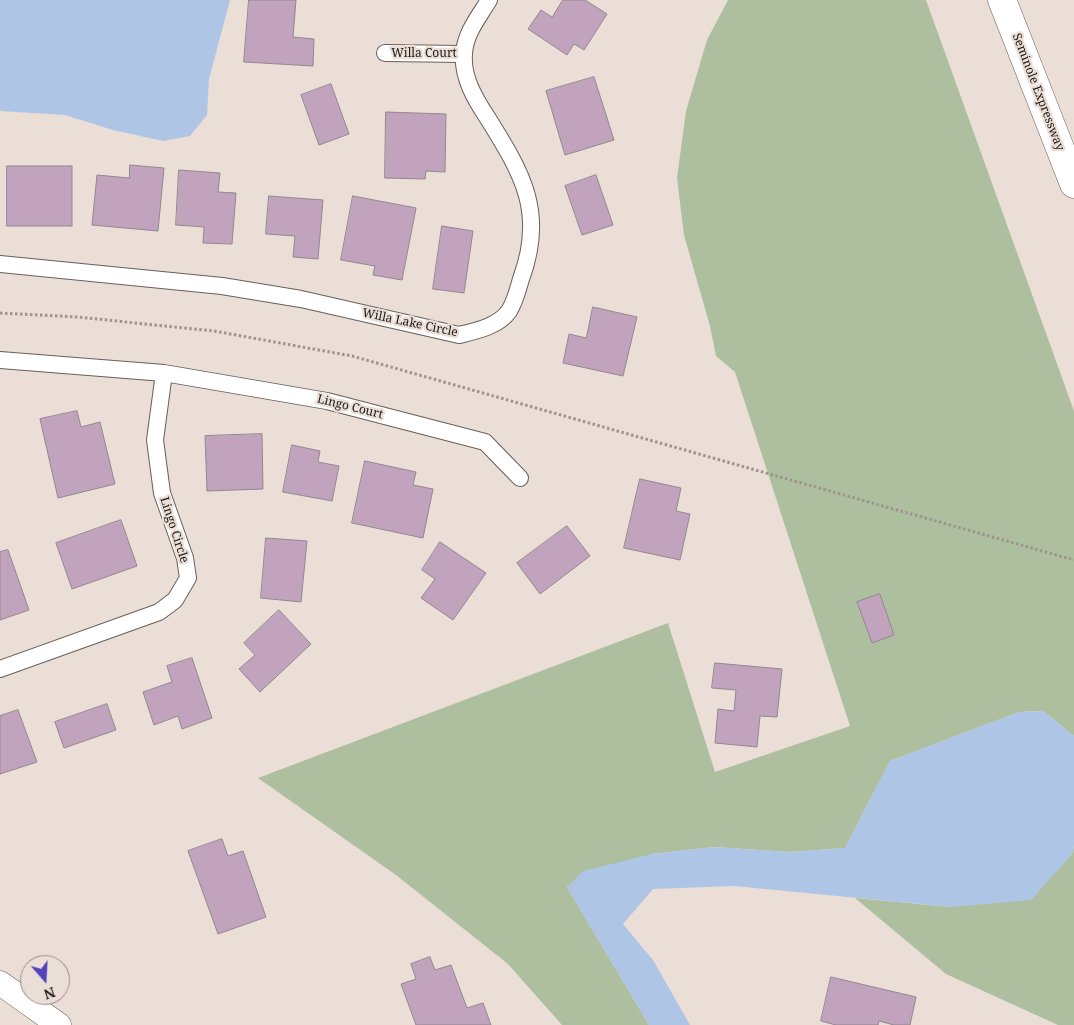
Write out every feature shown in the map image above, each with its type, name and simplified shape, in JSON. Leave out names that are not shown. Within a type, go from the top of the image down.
[{"type":"highway","name":"Seminole Expressway","points":[[1002,0],[1074,184]]},
{"type":"street","name":"Willa Lake Circle","points":[[0,264],[222,286],[301,299],[460,335],[480,330],[495,323],[509,311],[527,263],[533,236],[530,203],[514,161],[476,100],[466,74],[464,54],[469,32],[489,0]]},
{"type":"street","name":"Willa Court","points":[[385,53],[464,54]]},
{"type":"street","points":[[0,360],[164,373]]},
{"type":"street","name":"Lingo Court","points":[[164,373],[327,401],[484,442],[520,478]]},
{"type":"street","name":"Lingo Circle","points":[[0,669],[158,612],[175,600],[188,578],[186,558],[162,493],[155,440],[164,373]]},
{"type":"street","points":[[0,983],[59,1025]]},
{"type":"path","points":[[0,313],[77,317],[214,331],[352,356],[1074,560]]},
{"type":"green space","points":[[728,0],[926,0],[1074,411],[1074,736],[1043,711],[1019,712],[890,761],[845,848],[790,852],[713,847],[652,854],[567,887],[649,1025],[562,1025],[508,964],[396,875],[258,778],[668,623],[715,772],[850,726],[735,372],[716,356],[710,326],[684,235],[677,178],[686,111],[707,40]]},
{"type":"green space","points":[[1074,846],[1074,1025],[1058,1025],[946,974],[855,898],[951,907],[1072,854]]},
{"type":"water","points":[[0,0],[230,0],[209,79],[207,115],[190,136],[163,141],[113,130],[65,115],[0,111]]},
{"type":"water","points":[[1043,711],[1074,736],[1074,846],[1072,854],[1031,900],[951,907],[734,886],[653,889],[623,924],[653,960],[690,1025],[649,1025],[567,887],[583,871],[652,854],[713,847],[790,852],[845,848],[890,761],[1019,712]]},
{"type":"building","points":[[249,0],[296,0],[293,37],[314,39],[313,66],[244,62]]},
{"type":"building","points":[[563,0],[585,0],[607,14],[584,50],[574,44],[567,55],[528,29],[541,10],[552,17]]},
{"type":"building","points":[[594,77],[614,140],[565,155],[546,91]]},
{"type":"building","points":[[331,84],[349,134],[319,145],[301,95]]},
{"type":"building","points":[[386,112],[446,114],[445,172],[426,171],[425,179],[385,178]]},
{"type":"building","points":[[130,165],[164,168],[158,231],[92,225],[97,175],[129,178]]},
{"type":"building","points":[[7,166],[72,166],[72,226],[7,226]]},
{"type":"building","points":[[179,170],[220,173],[218,192],[236,193],[232,244],[203,243],[204,227],[176,225]]},
{"type":"building","points":[[596,175],[613,225],[582,235],[565,186]]},
{"type":"building","points":[[269,196],[323,200],[318,259],[293,257],[295,236],[266,234]]},
{"type":"building","points":[[353,196],[416,208],[402,280],[373,275],[375,266],[341,260]]},
{"type":"building","points":[[442,226],[473,231],[464,293],[433,289]]},
{"type":"building","points":[[593,307],[637,317],[623,376],[563,363],[569,334],[586,338]]},
{"type":"building","points":[[77,411],[81,427],[100,422],[115,484],[58,498],[40,419]]},
{"type":"building","points":[[262,434],[263,489],[207,491],[205,436]]},
{"type":"building","points":[[292,445],[320,451],[318,462],[339,466],[332,501],[283,492]]},
{"type":"building","points":[[365,461],[416,472],[413,485],[433,489],[423,538],[352,523]]},
{"type":"building","points":[[640,479],[681,488],[676,511],[690,514],[680,560],[624,548]]},
{"type":"building","points":[[121,520],[137,566],[72,589],[56,543]]},
{"type":"building","points":[[567,526],[590,556],[540,594],[517,563]]},
{"type":"building","points":[[266,538],[307,541],[301,602],[261,598]]},
{"type":"building","points":[[440,542],[486,573],[453,620],[421,598],[435,579],[422,570]]},
{"type":"building","points":[[8,550],[29,610],[0,620],[0,552]]},
{"type":"building","points":[[880,594],[894,635],[872,643],[857,602]]},
{"type":"building","points":[[279,610],[311,644],[260,692],[239,669],[255,655],[244,643]]},
{"type":"building","points":[[192,658],[212,718],[182,729],[178,716],[154,725],[143,692],[172,682],[167,666]]},
{"type":"building","points":[[715,663],[782,669],[777,717],[760,716],[757,747],[715,743],[718,709],[734,711],[736,690],[712,688]]},
{"type":"building","points":[[107,704],[116,730],[64,748],[55,722]]},
{"type":"building","points":[[18,710],[37,762],[0,774],[0,716]]},
{"type":"building","points":[[222,839],[228,856],[243,851],[266,917],[218,934],[188,851]]},
{"type":"building","points":[[430,957],[435,970],[451,965],[467,1008],[483,1003],[491,1025],[416,1025],[401,984],[416,979],[411,964]]},
{"type":"building","points":[[831,977],[916,997],[910,1025],[894,1025],[879,1021],[878,1025],[836,1025],[821,1021]]}]
